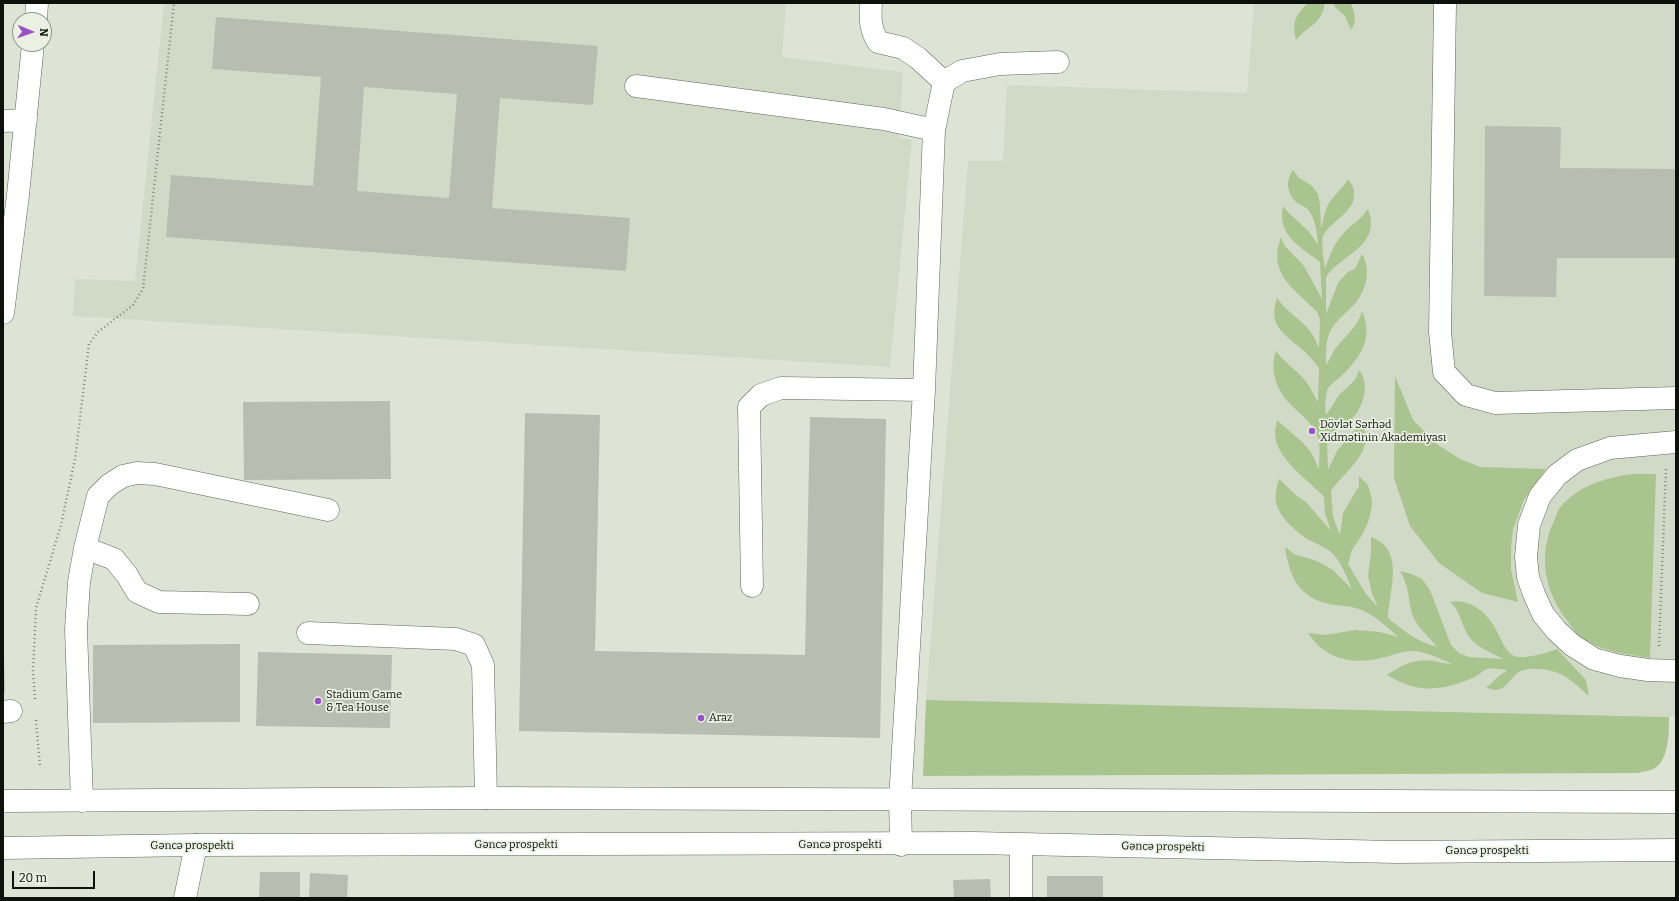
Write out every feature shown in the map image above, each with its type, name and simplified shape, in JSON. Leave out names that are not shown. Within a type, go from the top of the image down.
[{"type":"main road","points":[[871,3],[870,23],[873,34],[878,42],[903,48],[944,82]]},
{"type":"main road","points":[[1444,3],[1440,332],[1444,372],[1466,395],[1495,403],[1676,398]]},
{"type":"main road","points":[[3,313],[10,195],[26,120],[32,52]]},
{"type":"main road","points":[[901,845],[900,800],[924,390],[934,130],[944,82],[962,71],[1000,64],[1058,62]]},
{"type":"main road","points":[[636,86],[884,119],[934,130]]},
{"type":"main road","points":[[3,121],[26,120]]},
{"type":"main road","points":[[752,586],[749,407],[761,395],[781,388],[924,390]]},
{"type":"main road","points":[[1676,442],[1610,448],[1576,460],[1557,475],[1540,496],[1529,525],[1526,558],[1528,577],[1543,614],[1556,630],[1572,645],[1594,659],[1620,666],[1648,670],[1676,671]]},
{"type":"main road","points":[[82,801],[76,629],[79,582],[85,548],[98,496],[109,485],[123,476],[137,473],[155,474],[328,510]]},
{"type":"main road","points":[[85,548],[114,559],[127,575],[137,592],[159,602],[248,604]]},
{"type":"main road","points":[[308,633],[456,638],[474,645],[482,665],[486,798]]},
{"type":"main road","points":[[3,801],[486,798],[1676,802]]},
{"type":"main road","name":"Gəncə prospekti","points":[[3,848],[196,845],[974,844],[1396,852],[1676,850]]},
{"type":"main road","points":[[185,898],[196,845]]},
{"type":"main road","points":[[1021,845],[1021,898]]},
{"type":"path","points":[[35,700],[33,671],[36,608],[61,525],[75,459],[89,344],[98,332],[133,305],[144,289],[174,3]]},
{"type":"path","points":[[1658,653],[1666,466]]},
{"type":"path","points":[[35,714],[40,766]]},
{"type":"shaded area","points":[[164,3],[786,3],[782,57],[903,72],[899,138],[912,140],[890,367],[73,316],[75,279],[135,281]]},
{"type":"shaded area","name":"Dövlət Sərhəd Xidmətinin Akademiyası","points":[[1254,3],[1676,3],[1676,717],[926,700],[968,161],[1003,161],[1007,85],[1247,93]]},
{"type":"green space","points":[[1308,3],[1325,3],[1321,16],[1296,40],[1294,29],[1297,15]]},
{"type":"green space","points":[[1333,3],[1351,3],[1355,17],[1351,30],[1345,16],[1335,7]]},
{"type":"green space","points":[[1293,170],[1299,178],[1311,185],[1318,194],[1321,229],[1329,203],[1348,179],[1354,191],[1352,205],[1323,236],[1322,247],[1325,268],[1336,243],[1345,231],[1368,209],[1371,222],[1370,232],[1365,241],[1326,277],[1326,314],[1338,283],[1348,272],[1355,269],[1362,254],[1365,260],[1367,272],[1367,278],[1363,290],[1357,301],[1332,328],[1328,337],[1326,351],[1326,365],[1335,349],[1358,322],[1362,311],[1366,331],[1366,339],[1363,348],[1359,356],[1347,371],[1329,387],[1325,406],[1326,415],[1339,395],[1355,380],[1359,370],[1365,386],[1362,403],[1353,418],[1327,438],[1328,470],[1337,451],[1358,426],[1359,417],[1366,439],[1364,448],[1359,457],[1331,491],[1333,517],[1340,535],[1343,513],[1359,486],[1359,476],[1368,485],[1371,495],[1372,504],[1369,520],[1362,535],[1352,550],[1348,564],[1366,594],[1378,607],[1372,594],[1368,576],[1371,537],[1382,543],[1389,551],[1393,572],[1388,618],[1405,632],[1423,642],[1437,647],[1420,627],[1412,614],[1407,587],[1400,571],[1412,574],[1422,579],[1430,590],[1451,645],[1459,653],[1469,657],[1503,659],[1479,646],[1471,639],[1456,609],[1450,602],[1457,601],[1470,604],[1482,612],[1491,622],[1504,645],[1514,656],[1528,657],[1557,649],[1586,680],[1589,696],[1563,675],[1550,670],[1542,669],[1528,669],[1519,672],[1499,690],[1493,690],[1486,687],[1507,670],[1496,668],[1488,668],[1473,678],[1450,686],[1439,688],[1419,688],[1398,681],[1387,675],[1404,665],[1414,662],[1434,661],[1452,664],[1437,657],[1416,651],[1404,652],[1370,660],[1349,660],[1340,658],[1322,649],[1308,633],[1326,635],[1355,630],[1380,632],[1398,637],[1380,621],[1365,611],[1325,603],[1308,595],[1296,582],[1289,566],[1285,547],[1294,554],[1317,561],[1333,570],[1352,589],[1344,571],[1333,554],[1322,546],[1309,540],[1288,523],[1280,512],[1276,501],[1276,492],[1279,479],[1297,496],[1306,502],[1331,531],[1325,513],[1324,497],[1286,460],[1276,442],[1275,432],[1277,420],[1311,452],[1319,469],[1319,442],[1314,429],[1283,395],[1276,381],[1273,366],[1276,351],[1300,374],[1310,387],[1318,402],[1319,368],[1306,353],[1285,335],[1276,323],[1274,316],[1277,298],[1310,331],[1319,348],[1320,319],[1317,312],[1285,279],[1280,271],[1277,261],[1281,237],[1284,245],[1304,266],[1322,299],[1320,262],[1292,239],[1283,225],[1283,206],[1308,231],[1318,245],[1317,232],[1310,212],[1307,208],[1298,204],[1290,193],[1288,181]]},
{"type":"green space","points":[[1395,376],[1413,420],[1438,445],[1460,459],[1480,467],[1546,469],[1524,500],[1513,529],[1511,569],[1518,602],[1482,593],[1439,563],[1410,526],[1394,478]]},
{"type":"green space","points":[[1633,474],[1656,474],[1650,658],[1623,654],[1606,649],[1597,646],[1579,636],[1554,600],[1546,574],[1546,548],[1549,534],[1559,508],[1586,487],[1604,480]]},
{"type":"green space","points":[[926,700],[1669,717],[1669,731],[1665,755],[1657,767],[1638,773],[923,776]]},
{"type":"building","points":[[216,17],[598,46],[593,105],[500,98],[492,208],[630,218],[626,271],[166,237],[171,175],[313,186],[321,77],[212,69]],"holes":[[[364,87],[457,94],[449,198],[357,191]]]},
{"type":"building","points":[[1485,126],[1561,127],[1560,168],[1676,169],[1676,258],[1557,258],[1556,297],[1484,296]]},
{"type":"building","points":[[390,401],[391,479],[244,480],[243,402]]},
{"type":"building","points":[[525,413],[600,415],[595,651],[805,655],[810,417],[886,419],[880,738],[519,731]]},
{"type":"building","points":[[240,644],[240,722],[93,723],[93,645]]},
{"type":"building","points":[[258,652],[392,655],[390,728],[256,726]]},
{"type":"building","points":[[4,658],[5,693],[3,693]]},
{"type":"building","points":[[260,872],[300,872],[300,898],[259,898]]},
{"type":"building","points":[[310,873],[348,875],[347,898],[309,898]]},
{"type":"building","points":[[1047,876],[1103,876],[1103,898],[1047,898]]},
{"type":"building","points":[[990,879],[991,898],[954,898],[953,880]]},
{"type":"place","name":"Dövlət Sərhəd Xidmətinin Akademiyası","points":[[1312,431]]},
{"type":"place","name":"Stadium Game & Tea House","points":[[318,701]]},
{"type":"place","name":"Araz","points":[[701,718]]}]
